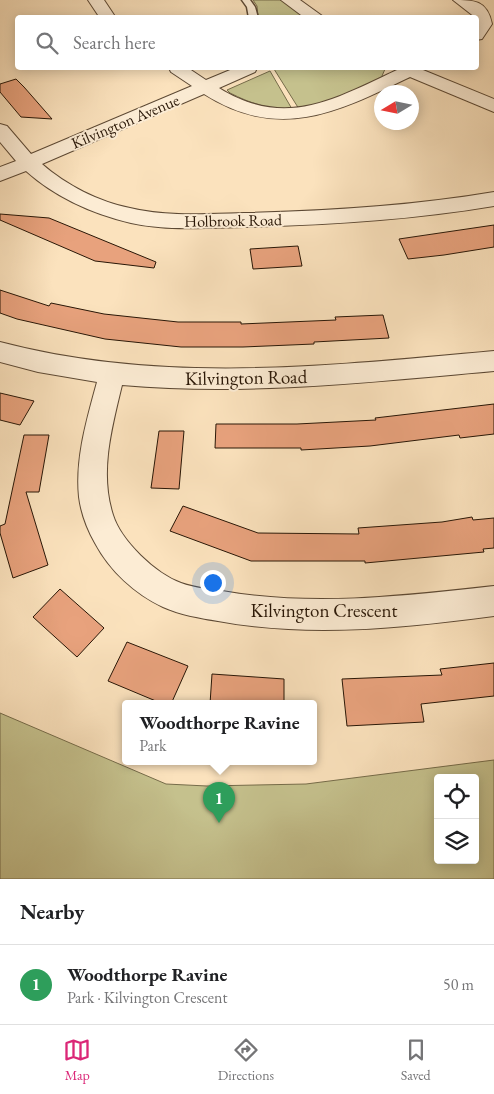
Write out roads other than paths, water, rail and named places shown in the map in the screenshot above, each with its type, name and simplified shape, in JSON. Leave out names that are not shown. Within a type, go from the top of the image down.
[{"type":"street","points":[[96,0],[106,15]]},
{"type":"street","points":[[289,0],[312,15]]},
{"type":"street","points":[[461,0],[477,8],[483,16],[484,24],[479,31]]},
{"type":"street","points":[[184,70],[205,87],[223,98],[256,112],[296,115],[321,110],[408,70]]},
{"type":"street","name":"Kilvington Avenue","points":[[0,176],[244,70]]},
{"type":"street","points":[[412,70],[494,106]]},
{"type":"street","name":"Holbrook Road","points":[[0,130],[29,163],[65,189],[116,212],[152,219],[186,221],[305,219],[443,208],[494,199]]},
{"type":"street","name":"Kilvington Road","points":[[0,352],[38,362],[112,374],[159,378],[317,377],[494,361]]},
{"type":"street","name":"Kilvington Crescent","points":[[112,374],[91,472],[98,516],[114,548],[139,575],[175,596],[234,610],[320,614],[435,608],[494,601]]},
{"type":"lane","points":[[246,0],[252,7],[253,15]]},
{"type":"place","name":"Woodthorpe Ravine","points":[[219,823]]}]
